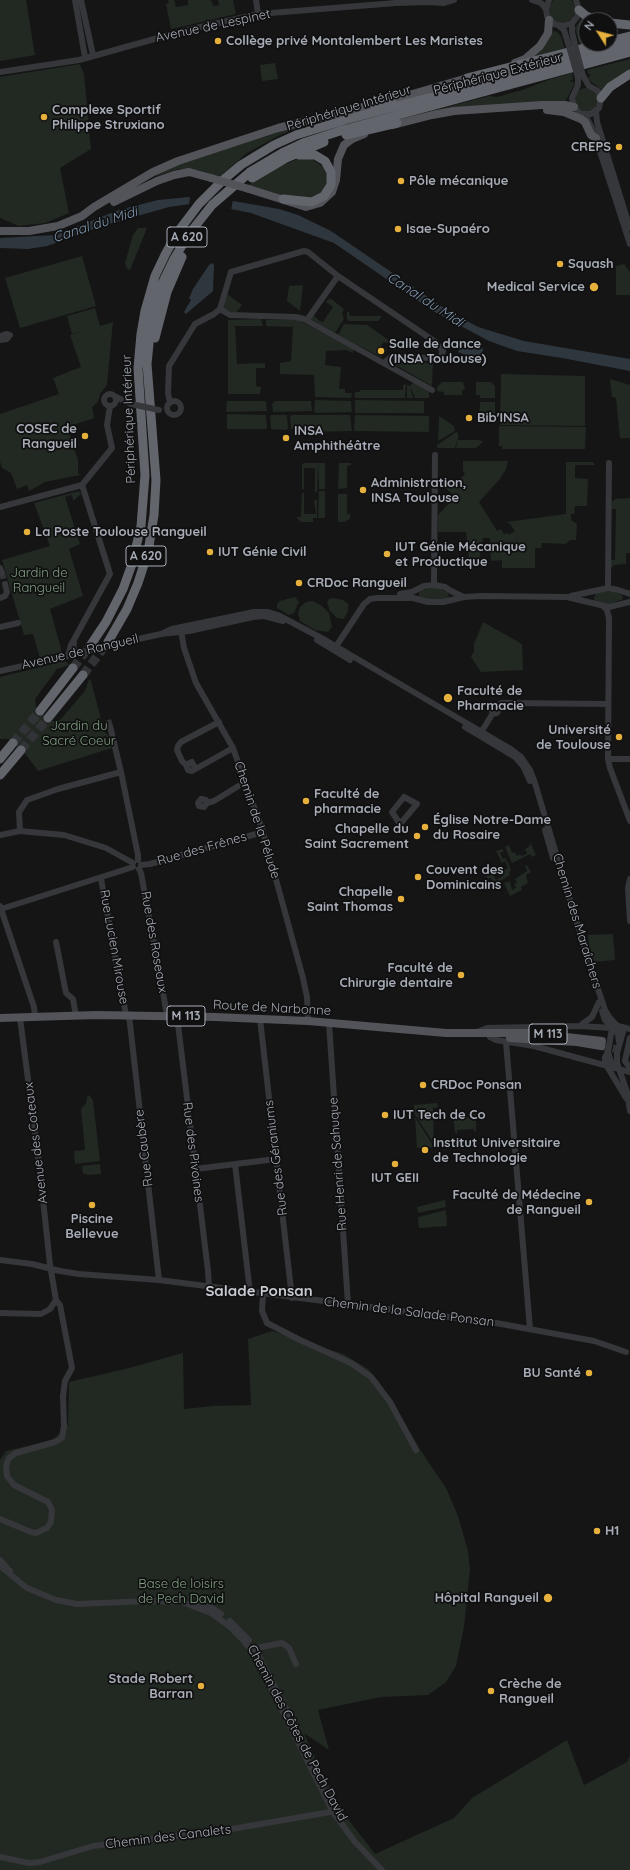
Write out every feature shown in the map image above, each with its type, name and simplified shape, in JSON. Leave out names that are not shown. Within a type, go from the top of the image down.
[{"type":"highway","points":[[618,24],[630,25]]},
{"type":"highway","points":[[618,39],[630,36]]},
{"type":"highway","name":"Périphérique Intérieur","points":[[90,646],[106,622],[123,589],[132,564],[141,526],[145,475],[139,397],[138,356],[142,322],[160,265],[177,233],[186,220],[223,180],[254,156],[274,145],[318,128],[630,44]]},
{"type":"highway","points":[[467,78],[578,50]]},
{"type":"highway","name":"Périphérique Extérieur","points":[[112,643],[138,582],[151,535],[156,480],[147,364],[148,340],[157,300],[165,278],[182,246],[201,218],[225,192],[250,172],[290,149],[343,130],[630,52]]},
{"type":"highway","points":[[601,98],[605,91],[630,74]]},
{"type":"highway","points":[[318,128],[329,121],[382,105],[392,100]]},
{"type":"highway","points":[[149,398],[152,386],[154,342],[162,308],[177,266],[203,224],[229,195],[251,178],[286,158],[326,141],[397,123]]},
{"type":"highway","points":[[283,199],[305,202],[318,199],[328,191],[332,178],[329,166],[315,155],[305,154],[286,158]]},
{"type":"highway","points":[[40,711],[73,668]]},
{"type":"highway","points":[[48,718],[83,675]]},
{"type":"highway","points":[[0,759],[13,743]]},
{"type":"highway","points":[[0,775],[21,750]]},
{"type":"main road","points":[[82,216],[94,207],[153,172],[178,161],[278,128],[392,100],[525,59],[534,52],[548,33],[549,20]]},
{"type":"main road","points":[[0,231],[29,231],[46,228],[82,216],[142,187],[174,175],[189,172],[306,206],[320,203],[332,192],[336,180],[338,159],[344,145],[352,139],[397,123],[454,111],[542,105],[565,105],[574,107]]},
{"type":"main road","points":[[510,108],[564,112],[586,122],[591,135],[596,138]]},
{"type":"main road","name":"Route de Narbonne","points":[[0,1018],[127,1015],[308,1021],[446,1033],[532,1033],[604,1046]]},
{"type":"main road","name":"Route de Narbonne","points":[[446,1033],[457,1036],[577,1042],[604,1046]]},
{"type":"street","points":[[75,0],[85,57]]},
{"type":"street","points":[[81,0],[93,55]]},
{"type":"street","points":[[256,0],[258,14]]},
{"type":"street","name":"Avenue de Lespinet","points":[[0,72],[42,67],[258,14],[454,0]]},
{"type":"street","points":[[532,0],[541,3],[546,9],[549,20],[560,26],[571,42],[580,77],[572,98],[574,107],[578,112],[585,115],[590,122],[630,244]]},
{"type":"street","points":[[546,9],[549,0]]},
{"type":"street","points":[[560,26],[566,26],[572,23],[577,17],[579,10],[576,0]]},
{"type":"street","points":[[571,42],[572,23]]},
{"type":"street","points":[[130,45],[131,52]]},
{"type":"street","points":[[580,77],[589,86],[598,91],[601,98],[600,105],[596,111],[585,115]]},
{"type":"street","points":[[576,90],[582,86],[589,86]]},
{"type":"street","points":[[596,111],[597,122],[630,228]]},
{"type":"street","points":[[167,410],[170,402],[168,393],[169,366],[195,324],[214,314],[220,309],[229,274],[234,270],[304,250],[338,276],[434,341],[443,351],[440,358],[391,357],[384,363]]},
{"type":"street","points":[[306,320],[338,276]]},
{"type":"street","points":[[220,309],[230,315],[296,317],[306,320],[432,390]]},
{"type":"street","points":[[0,336],[10,335],[7,338],[0,340]]},
{"type":"street","points":[[131,404],[112,405],[105,403],[106,396],[111,394],[131,404],[159,410],[167,410],[173,415],[180,411],[180,406],[178,403],[174,401],[170,402]]},
{"type":"street","points":[[0,507],[82,485],[112,448],[107,425],[112,405],[116,397]]},
{"type":"street","points":[[434,585],[436,455]]},
{"type":"street","points":[[608,588],[609,464]]},
{"type":"street","points":[[68,656],[68,651],[110,574],[82,485]]},
{"type":"street","points":[[0,598],[5,596],[7,592],[5,584]]},
{"type":"street","points":[[335,647],[358,607],[368,596],[405,594],[424,586],[434,585],[445,587],[464,597]]},
{"type":"street","points":[[416,598],[415,594],[418,588]]},
{"type":"street","points":[[567,597],[608,588],[630,594]]},
{"type":"street","points":[[593,603],[592,596],[595,590]]},
{"type":"street","points":[[449,600],[452,595],[451,591]]},
{"type":"street","points":[[609,618],[626,597],[623,592]]},
{"type":"street","points":[[335,647],[360,609],[370,599],[401,597],[416,598],[428,602],[464,597],[567,597],[604,606],[620,605],[630,602]]},
{"type":"street","points":[[604,606],[607,610],[609,618],[608,759],[630,821]]},
{"type":"street","name":"Avenue de Rangueil","points":[[0,671],[76,654],[112,643],[259,614]]},
{"type":"street","name":"Chemin des Maraîchers","points":[[259,614],[286,622],[335,647],[481,734],[515,757],[528,775],[583,955],[605,1020],[615,1027]]},
{"type":"street","points":[[0,627],[18,623]]},
{"type":"street","name":"Chemin de la Pélude","points":[[181,630],[184,648],[196,683],[219,722],[232,748],[263,832],[304,978],[307,997],[308,1021]]},
{"type":"street","points":[[74,641],[73,646],[76,654]]},
{"type":"street","points":[[481,734],[493,713],[498,712],[497,707],[501,703],[608,704]]},
{"type":"street","points":[[219,722],[181,742],[177,750],[182,761],[186,765],[192,762],[195,768],[201,768],[232,748]]},
{"type":"street","name":"Rue des Roseaux","points":[[110,726],[121,772],[137,865],[141,873],[167,1016]]},
{"type":"street","name":"Chemin des Maraîchers","points":[[481,734],[514,751],[530,770],[586,953],[609,1017],[615,1027]]},
{"type":"street","points":[[608,759],[630,759]]},
{"type":"street","points":[[20,831],[19,812],[26,800],[58,789],[121,772]]},
{"type":"street","points":[[207,803],[214,801],[245,782]]},
{"type":"street","points":[[0,835],[20,831],[64,835],[91,842],[137,865]]},
{"type":"street","name":"Rue des Frênes","points":[[1,907],[101,879],[137,865],[150,864],[263,832]]},
{"type":"street","name":"Rue Lucien Mirouse","points":[[101,879],[127,1015]]},
{"type":"street","points":[[630,879],[628,888],[630,921]]},
{"type":"street","points":[[1,907],[34,1007],[35,1017]]},
{"type":"street","points":[[56,942],[66,993],[73,999],[76,1016]]},
{"type":"street","points":[[580,1026],[592,1017],[599,1002]]},
{"type":"street","name":"Rue Caubère","points":[[127,1015],[159,1280]]},
{"type":"street","name":"Rue des Pivoines","points":[[177,1016],[209,1287]]},
{"type":"street","name":"Avenue des Coteaux","points":[[0,1519],[36,1533],[42,1531],[51,1522],[52,1510],[48,1502],[14,1485],[7,1476],[6,1466],[9,1458],[16,1452],[55,1442],[62,1438],[64,1433],[63,1396],[65,1381],[71,1371],[72,1362],[60,1305],[56,1300],[51,1269],[20,1018]]},
{"type":"street","name":"Rue des Géraniums","points":[[260,1019],[292,1298]]},
{"type":"street","name":"Rue Henri de Sahuque","points":[[329,1023],[348,1304]]},
{"type":"street","name":"Route de Narbonne","points":[[476,1033],[487,1028],[580,1026],[630,1029]]},
{"type":"street","points":[[628,1103],[604,1060],[604,1046],[615,1027],[623,1032],[619,1042],[617,1063],[627,1092],[630,1111]]},
{"type":"street","name":"Route de Narbonne","points":[[490,1037],[496,1040],[534,1046],[630,1072]]},
{"type":"street","points":[[630,1038],[625,1061],[630,1068]]},
{"type":"street","points":[[506,1042],[530,1329]]},
{"type":"street","points":[[604,1046],[611,1062],[620,1070]]},
{"type":"street","points":[[628,1103],[630,1096]]},
{"type":"street","points":[[195,1169],[276,1159]]},
{"type":"street","points":[[235,1164],[250,1292]]},
{"type":"street","name":"Chemin de la Salade Ponsan","points":[[0,1260],[32,1264],[79,1274],[159,1280],[496,1323],[594,1341],[626,1352]]},
{"type":"street","points":[[263,1294],[262,1311],[267,1323],[351,1363],[371,1377],[390,1402],[416,1450]]},
{"type":"street","points":[[0,1313],[41,1314],[50,1310],[56,1300]]},
{"type":"street","name":"Chemin des Côtes de Pech David","points":[[0,1560],[14,1574],[29,1585],[44,1593],[60,1598],[78,1600],[165,1596],[188,1600],[212,1608],[232,1622],[246,1637],[335,1811],[350,1835],[382,1870]]},
{"type":"street","name":"Chemin des Côtes de Pech David","points":[[0,1566],[19,1583],[31,1590],[46,1597],[68,1603],[165,1600],[188,1603],[211,1613],[223,1621],[252,1649]]},
{"type":"street","points":[[252,1649],[279,1642],[285,1644],[292,1652],[296,1664]]},
{"type":"street","name":"Chemin des Canalets","points":[[0,1858],[29,1863],[40,1862],[93,1846],[226,1830],[335,1811]]},
{"type":"green space","points":[[0,0],[26,0],[35,55],[0,61]]},
{"type":"green space","points":[[168,0],[174,0],[176,7],[188,5],[188,0],[211,0],[213,6],[219,5],[218,0],[233,0],[236,14],[171,29],[166,4],[169,3]]},
{"type":"green space","points":[[553,0],[571,0],[573,2],[576,10],[572,19],[564,23],[555,21],[551,18],[549,9]]},
{"type":"green space","points":[[578,24],[578,39],[575,28]]},
{"type":"green space","points":[[551,30],[557,32],[561,36],[565,50],[521,62]]},
{"type":"green space","points":[[630,59],[630,71],[602,90],[588,78],[591,74],[588,74],[587,70]]},
{"type":"green space","points":[[275,63],[278,79],[262,81],[260,65]]},
{"type":"green space","name":"Complexe Sportif Philippe Struxiano","points":[[80,64],[84,74],[91,149],[60,168],[69,213],[45,223],[19,226],[0,218],[0,77]]},
{"type":"green space","points":[[572,73],[573,79],[570,81],[575,83],[565,102],[421,114],[489,96],[497,97]]},
{"type":"green space","points":[[586,88],[594,92],[598,100],[594,108],[586,112],[578,108],[574,100],[578,92]]},
{"type":"green space","points":[[298,126],[298,128],[280,135],[247,153],[219,177],[201,171],[188,169],[179,169],[157,176],[156,175],[175,165]]},
{"type":"green space","points":[[298,159],[312,159],[324,167],[328,177],[321,194],[312,198],[284,196],[249,185],[259,177]]},
{"type":"green space","points":[[138,228],[147,228],[130,270],[127,269],[125,263],[133,235]]},
{"type":"green space","points":[[82,256],[96,306],[20,328],[5,278]]},
{"type":"green space","points":[[624,264],[630,272],[630,295],[616,295],[616,266]]},
{"type":"green space","points":[[303,285],[300,311],[287,301],[289,286]]},
{"type":"green space","points":[[227,294],[242,305],[235,314],[223,308]]},
{"type":"green space","points":[[330,298],[344,309],[342,314],[344,319],[335,333],[310,319],[313,315],[323,322],[333,307],[326,302]]},
{"type":"green space","points":[[95,308],[100,326],[113,322],[107,385],[100,394],[98,402],[92,407],[94,418],[67,427],[78,460],[78,474],[82,474],[45,482],[29,491],[27,485],[17,489],[11,473],[2,468],[0,461],[0,414],[59,394],[53,378],[81,367],[70,335],[85,330],[72,334],[67,316]]},
{"type":"green space","points":[[347,311],[349,312],[350,316],[382,316],[378,321],[349,321],[347,319]]},
{"type":"green space","points":[[261,319],[263,326],[235,326],[237,364],[265,363],[265,368],[256,368],[256,386],[261,387],[260,394],[228,394],[228,320]]},
{"type":"green space","points":[[266,320],[298,320],[353,348],[353,353],[346,350],[326,351],[325,365],[341,367],[339,389],[345,389],[345,393],[352,393],[351,398],[315,397],[314,375],[280,374],[280,363],[291,361],[293,327],[266,326]]},
{"type":"green space","points":[[344,324],[367,325],[390,341],[390,344],[384,342],[381,345],[387,350],[381,357],[338,335]]},
{"type":"green space","points":[[392,363],[433,363],[432,386]]},
{"type":"green space","points":[[501,374],[585,376],[585,426],[500,425]]},
{"type":"green space","points":[[610,379],[630,385],[630,438],[620,438],[616,398],[612,397]]},
{"type":"green space","points":[[414,382],[429,391],[429,398],[415,398],[410,386]]},
{"type":"green space","points":[[442,382],[463,382],[465,390],[462,390],[462,395],[444,395],[444,392],[437,391],[437,387]]},
{"type":"green space","points":[[476,382],[491,382],[495,386],[495,398],[480,398],[480,395],[476,395]]},
{"type":"green space","points":[[406,384],[405,398],[354,397],[355,392],[360,392],[360,390],[403,390],[403,385]]},
{"type":"green space","points":[[407,385],[410,386],[413,398],[407,398]]},
{"type":"green space","points":[[315,400],[351,401],[352,412],[316,413],[314,411]]},
{"type":"green space","points":[[355,400],[424,401],[424,413],[355,413]]},
{"type":"green space","points":[[227,401],[266,401],[267,411],[226,412]]},
{"type":"green space","points":[[275,401],[311,401],[312,411],[273,412],[272,404]]},
{"type":"green space","points":[[480,402],[495,402],[495,422],[487,423],[487,419],[483,419],[483,422],[479,423]]},
{"type":"green space","points":[[227,414],[266,415],[267,428],[227,429]]},
{"type":"green space","points":[[271,415],[287,415],[288,428],[286,430],[271,429]]},
{"type":"green space","points":[[350,415],[352,431],[307,432],[307,430],[291,429],[290,416]]},
{"type":"green space","points":[[355,415],[429,416],[429,432],[354,431]]},
{"type":"green space","points":[[439,416],[454,426],[455,431],[438,441]]},
{"type":"green space","points":[[499,426],[586,427],[585,449],[502,449],[502,446],[499,446]]},
{"type":"green space","points":[[456,432],[458,433],[458,439],[455,448],[437,448],[437,445]]},
{"type":"green space","points":[[458,440],[480,440],[483,442],[476,448],[456,448]]},
{"type":"green space","points":[[463,461],[508,461],[506,469],[499,480],[479,502],[497,531],[501,529],[504,534],[508,533],[509,535],[515,531],[510,524],[506,522],[566,514],[566,462],[593,462],[595,465],[575,465],[575,478],[588,479],[587,506],[575,506],[574,514],[571,514],[571,520],[577,524],[576,540],[570,540],[566,544],[542,543],[541,548],[535,548],[535,568],[502,568],[502,560],[491,561],[490,538],[483,538],[482,544],[480,544],[480,560],[469,561],[466,532],[438,532],[438,515],[455,497],[442,484],[446,480],[449,480],[454,485],[465,474],[463,471]]},
{"type":"green space","points":[[318,463],[317,492],[315,492],[315,468],[304,468],[304,489],[302,489],[302,464]]},
{"type":"green space","points":[[318,463],[325,463],[325,489],[319,489]]},
{"type":"green space","points":[[339,463],[351,463],[351,465],[347,466],[347,488],[338,489]]},
{"type":"green space","name":"Jardin de Rangueil","points":[[79,491],[81,494],[73,501],[72,495],[65,497],[80,544],[69,549],[83,596],[50,609],[62,652],[40,658],[33,634],[24,635],[2,560],[50,546],[34,503]]},
{"type":"green space","points":[[319,491],[325,491],[325,518],[318,518]]},
{"type":"green space","points":[[302,493],[306,493],[304,494],[304,514],[316,514],[314,500],[317,500],[317,518],[313,518],[313,522],[301,522],[296,517],[301,517]]},
{"type":"green space","points":[[338,494],[347,494],[347,514],[350,514],[350,519],[344,522],[338,522]]},
{"type":"green space","points":[[630,498],[630,553],[626,553],[626,564],[614,565],[611,568],[611,560],[615,560],[616,509],[611,509],[612,502],[615,499]]},
{"type":"green space","points":[[435,587],[448,592],[449,597],[446,599],[430,600],[419,597],[419,591]]},
{"type":"green space","points":[[606,591],[615,592],[622,595],[623,599],[610,604],[595,601],[594,598],[596,593]]},
{"type":"green space","points":[[295,597],[299,602],[294,613],[289,615],[277,608],[277,604],[280,601]]},
{"type":"green space","points":[[334,598],[343,600],[348,604],[348,611],[344,619],[337,618],[330,611],[327,602],[329,599]]},
{"type":"green space","points":[[313,601],[322,606],[329,613],[332,627],[328,632],[315,630],[300,621],[298,613],[300,607],[306,602]]},
{"type":"green space","points":[[483,622],[522,644],[523,670],[481,672],[471,657],[474,651],[474,644]]},
{"type":"green space","name":"Jardin du Sacré Coeur","points":[[65,661],[70,665],[57,669],[35,699],[36,708],[51,721],[60,720],[85,691],[89,679],[91,681],[104,731],[108,735],[112,748],[38,771],[24,752],[8,739],[0,739],[0,677]]},
{"type":"green space","points":[[530,842],[536,855],[532,857],[530,854],[512,863],[505,847],[509,845],[512,853],[515,852],[517,856],[520,854],[521,856],[527,854],[525,849],[530,846]]},
{"type":"green space","points":[[502,849],[504,851],[500,853],[503,859],[505,858],[508,862],[511,870],[509,872],[510,875],[494,885],[491,878],[488,879],[486,876],[493,874],[496,880],[503,876],[501,872],[508,868],[505,861],[502,863],[496,851]]},
{"type":"green space","points":[[527,865],[531,872],[526,875],[528,883],[521,887],[522,890],[510,896],[504,883],[510,881],[512,890],[516,888],[514,884],[517,883],[515,879],[527,871],[525,866]]},
{"type":"green space","points":[[613,934],[615,960],[593,962],[589,948],[588,935]]},
{"type":"green space","points":[[89,1095],[93,1100],[100,1161],[75,1164],[74,1151],[85,1150],[81,1109],[86,1103]]},
{"type":"green space","points":[[437,1103],[438,1107],[433,1108],[434,1144],[414,1113],[414,1105]]},
{"type":"green space","points":[[473,1113],[476,1115],[476,1131],[474,1132],[474,1129],[457,1130],[457,1134],[455,1132],[453,1117],[455,1115],[456,1118],[473,1117]]},
{"type":"green space","points":[[415,1117],[434,1147],[417,1148]]},
{"type":"green space","points":[[100,1164],[101,1174],[83,1174],[82,1166]]},
{"type":"green space","points":[[445,1200],[446,1207],[418,1213],[417,1207]]},
{"type":"green space","points":[[446,1210],[447,1226],[419,1228],[418,1217]]},
{"type":"green space","name":"Base de loisirs de Pech David","points":[[272,1331],[343,1354],[368,1369],[380,1383],[421,1451],[446,1488],[458,1516],[468,1551],[470,1569],[464,1627],[456,1666],[446,1682],[428,1695],[381,1697],[318,1710],[329,1750],[304,1733],[324,1778],[348,1819],[375,1854],[454,1818],[472,1798],[567,1740],[584,1785],[627,1762],[630,1756],[630,1870],[0,1870],[0,1460],[6,1451],[52,1440],[60,1433],[62,1425],[68,1425],[69,1382],[129,1368],[183,1353],[184,1409],[213,1406],[251,1405],[248,1339]]},
{"type":"water","name":"Canal du Midi","points":[[189,197],[233,201],[279,209],[298,215],[331,231],[447,310],[478,327],[524,341],[630,359],[630,371],[517,351],[489,341],[433,311],[334,243],[251,213],[231,209],[190,204],[169,207],[102,226],[47,246],[28,249],[0,248],[0,238],[56,235],[119,210],[158,200]]},
{"type":"water","points":[[213,263],[213,291],[186,314],[184,312],[191,300],[189,298],[193,289],[209,265]]},
{"type":"water","points":[[469,344],[480,349],[483,348],[482,355],[487,358],[485,363],[458,352],[460,347],[467,349]]},
{"type":"pier","points":[[190,195],[233,199],[231,211],[189,206]]},
{"type":"tunnel","points":[[2,573],[5,584]]},
{"type":"tunnel","points":[[83,675],[108,642]]},
{"type":"tunnel","points":[[73,668],[90,646]]},
{"type":"tunnel","points":[[13,743],[40,711]]},
{"type":"tunnel","points":[[21,750],[48,718]]},
{"type":"tunnel","points":[[108,720],[110,726]]},
{"type":"tunnel","points":[[601,1046],[630,1052]]},
{"type":"place","name":"Collège privé Montalembert Les Maristes","points":[[218,41]]},
{"type":"place","name":"Complexe Sportif Philippe Struxiano","points":[[44,117]]},
{"type":"place","name":"CREPS","points":[[619,147]]},
{"type":"place","name":"Pôle mécanique","points":[[401,181]]},
{"type":"place","name":"Isae-Supaéro","points":[[398,229]]},
{"type":"place","name":"Squash","points":[[560,264]]},
{"type":"place","name":"Medical Service","points":[[594,287]]},
{"type":"place","name":"Salle de dance (INSA Toulouse)","points":[[381,351]]},
{"type":"place","name":"Bib'INSA","points":[[469,418]]},
{"type":"place","name":"COSEC de Rangueil","points":[[85,436]]},
{"type":"place","name":"INSA Amphithéâtre","points":[[286,438]]},
{"type":"place","name":"Administration, INSA Toulouse","points":[[363,490]]},
{"type":"place","name":"La Poste Toulouse Rangueil","points":[[27,532]]},
{"type":"place","name":"IUT Génie Civil","points":[[210,552]]},
{"type":"place","name":"IUT Génie Mécanique et Productique","points":[[387,554]]},
{"type":"place","name":"CRDoc Rangueil","points":[[299,583]]},
{"type":"place","name":"Faculté de Pharmacie","points":[[448,698]]},
{"type":"place","name":"Université de Toulouse","points":[[619,737]]},
{"type":"place","name":"Faculté de pharmacie","points":[[306,801]]},
{"type":"place","name":"Église Notre-Dame du Rosaire","points":[[425,827]]},
{"type":"place","name":"Chapelle du Saint Sacrement","points":[[417,836]]},
{"type":"place","name":"Couvent des Dominicains","points":[[418,877]]},
{"type":"place","name":"Chapelle Saint Thomas","points":[[401,899]]},
{"type":"place","name":"Faculté de Chirurgie dentaire","points":[[461,975]]},
{"type":"place","name":"CRDoc Ponsan","points":[[423,1085]]},
{"type":"place","name":"IUT Tech de Co","points":[[385,1115]]},
{"type":"place","name":"Institut Universitaire de Technologie","points":[[425,1150]]},
{"type":"place","name":"IUT GEII","points":[[395,1164]]},
{"type":"place","name":"Faculté de Médecine de Rangueil","points":[[589,1202]]},
{"type":"place","name":"Piscine Bellevue","points":[[92,1205]]},
{"type":"place","name":"BU Santé","points":[[589,1373]]},
{"type":"place","name":"H1","points":[[597,1531]]},
{"type":"place","name":"Hôpital Rangueil","points":[[548,1598]]},
{"type":"place","name":"Stade Robert Barran","points":[[201,1686]]},
{"type":"place","name":"Crèche de Rangueil","points":[[491,1691]]},
{"type":"district","name":"Salade Ponsan","points":[[259,1291]]}]
